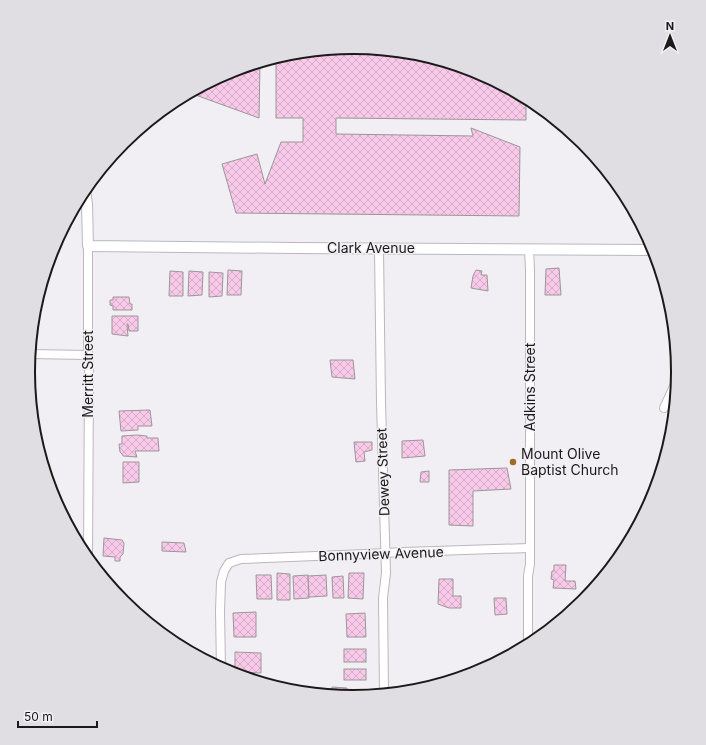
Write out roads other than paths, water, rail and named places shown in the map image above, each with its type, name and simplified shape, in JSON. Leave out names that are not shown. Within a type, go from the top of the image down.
[{"type":"street","name":"Merritt Street","points":[[86,200],[89,370],[88,547]]},
{"type":"street","name":"Clark Avenue","points":[[88,246],[646,250]]},
{"type":"street","name":"Dewey Street","points":[[379,248],[381,403],[386,553],[386,573],[383,598],[384,689]]},
{"type":"street","name":"Adkins Street","points":[[528,638],[529,249]]},
{"type":"street","points":[[36,354],[88,354]]},
{"type":"street","points":[[664,408],[670,395]]},
{"type":"street","name":"Bonnyview Avenue","points":[[221,662],[221,582],[224,571],[229,563],[241,559],[529,548]]},
{"type":"place","name":"Mount Olive Baptist Church","points":[[513,462]]}]
